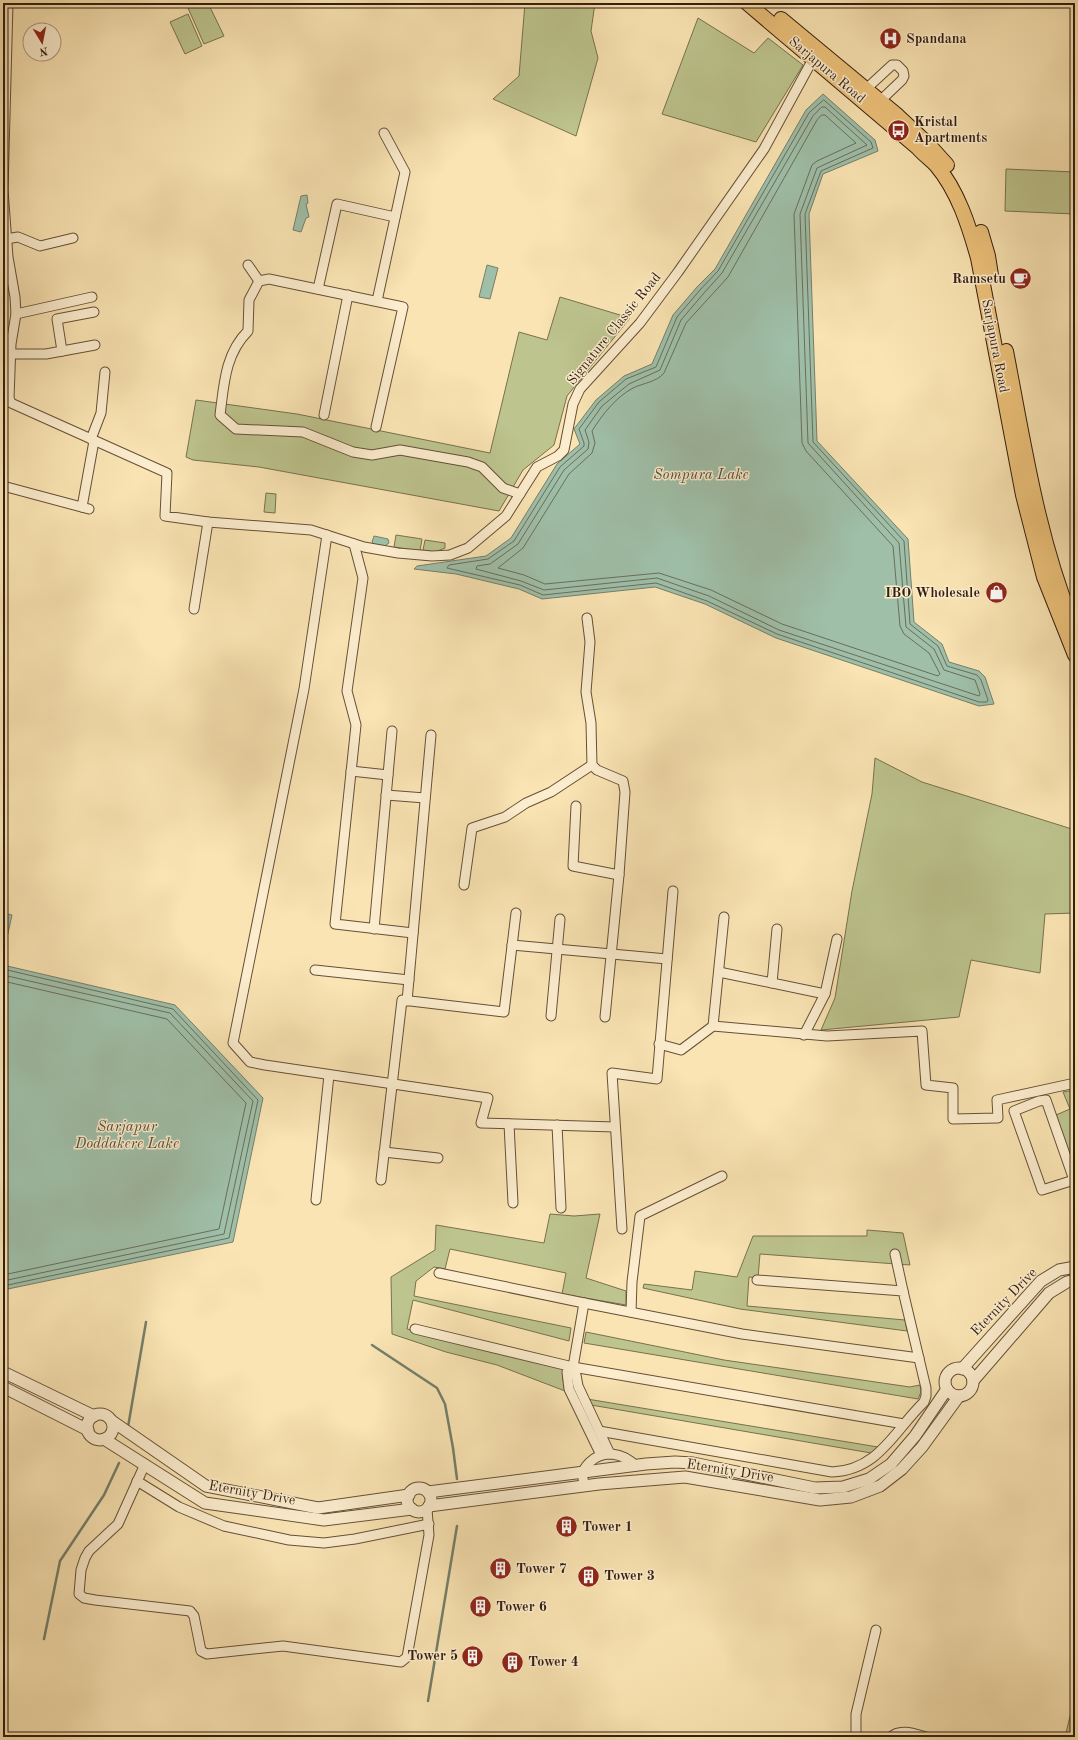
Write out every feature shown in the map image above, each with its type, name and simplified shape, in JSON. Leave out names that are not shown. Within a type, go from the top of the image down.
[{"type":"main road","name":"Sarjapura Road","points":[[747,3],[764,9],[880,101],[935,165],[961,207],[978,258],[1010,400],[1023,495],[1044,577],[1071,623],[1075,655]]},
{"type":"main road","name":"Sarjapura Road","points":[[764,9],[813,59],[895,120]]},
{"type":"street","points":[[8,3],[3,190],[6,239],[16,314],[7,345],[11,354],[9,398],[11,403],[92,440]]},
{"type":"street","name":"Signature Classic Road","points":[[92,440],[167,473],[165,516],[208,522],[311,530],[354,544],[398,553],[432,556],[450,555],[468,548],[506,516],[536,467],[558,456],[564,450],[573,404],[580,389],[640,323],[678,272],[764,149],[813,59]]},
{"type":"street","points":[[866,89],[892,65],[897,65],[903,71],[904,76],[902,80],[880,101]]},
{"type":"street","points":[[377,301],[405,172],[384,133]]},
{"type":"street","points":[[318,289],[337,204],[395,216]]},
{"type":"street","points":[[6,239],[18,238],[40,246],[73,238]]},
{"type":"street","points":[[248,265],[259,281]]},
{"type":"street","points":[[259,281],[270,279],[403,307],[376,427]]},
{"type":"street","points":[[259,281],[249,300],[248,331],[238,341],[231,354],[223,390],[220,415],[236,429],[303,432],[353,452],[372,456],[400,450],[468,462],[482,467],[503,488],[520,494]]},
{"type":"street","points":[[324,415],[348,296]]},
{"type":"street","points":[[16,314],[92,297]]},
{"type":"street","points":[[62,351],[57,319],[94,312]]},
{"type":"street","points":[[11,354],[46,354],[95,346]]},
{"type":"street","points":[[3,486],[86,508],[92,440],[101,413],[105,372]]},
{"type":"street","points":[[194,609],[208,522]]},
{"type":"street","points":[[327,535],[304,689],[233,1043],[250,1062],[488,1098],[481,1123],[615,1126]]},
{"type":"street","points":[[354,544],[363,578],[347,691],[356,725],[335,924],[413,933]]},
{"type":"street","points":[[587,618],[590,642],[586,692],[591,723],[592,765],[597,770],[623,781],[625,792],[619,875],[605,1017]]},
{"type":"street","points":[[374,929],[392,731]]},
{"type":"street","points":[[407,1001],[431,735]]},
{"type":"street","points":[[464,885],[472,828],[505,817],[526,803],[551,792],[592,765]]},
{"type":"street","points":[[351,771],[388,775]]},
{"type":"street","points":[[386,795],[425,798]]},
{"type":"street","points":[[576,806],[573,866],[619,875]]},
{"type":"street","points":[[622,1229],[612,1073],[656,1079],[673,891]]},
{"type":"street","points":[[381,1180],[402,1000],[504,1012],[516,913]]},
{"type":"street","points":[[713,1026],[724,917]]},
{"type":"street","points":[[551,1016],[560,919]]},
{"type":"street","points":[[772,983],[777,929]]},
{"type":"street","points":[[804,1035],[825,994],[838,939]]},
{"type":"street","points":[[512,945],[667,959]]},
{"type":"street","points":[[315,970],[409,980]]},
{"type":"street","points":[[719,972],[825,994]]},
{"type":"street","points":[[660,1044],[681,1050],[713,1026],[827,1036],[922,1031],[926,1085],[953,1088],[953,1119],[998,1118],[996,1100],[1075,1083]]},
{"type":"street","points":[[316,1200],[329,1075]]},
{"type":"street","points":[[1026,1094],[1029,1105]]},
{"type":"street","points":[[1046,1100],[1074,1180],[1042,1190],[1014,1111],[1029,1105],[1046,1100]]},
{"type":"street","points":[[509,1124],[513,1203]]},
{"type":"street","points":[[557,1125],[561,1208]]},
{"type":"street","points":[[384,1152],[438,1158]]},
{"type":"street","points":[[631,1312],[632,1282],[640,1216],[722,1176]]},
{"type":"street","points":[[599,1431],[832,1472],[852,1469],[871,1460],[924,1402],[926,1396],[919,1358],[895,1254]]},
{"type":"street","name":"Eternity Drive","points":[[3,1372],[94,1416],[102,1414],[106,1416],[112,1422],[206,1486],[318,1508],[409,1495],[418,1488],[428,1492],[582,1472],[675,1462],[693,1463],[815,1488],[843,1487],[869,1479],[891,1464],[914,1436],[947,1389],[945,1385],[947,1376],[954,1369],[962,1369],[1041,1282],[1059,1270],[1075,1267]]},
{"type":"street","points":[[438,1273],[742,1334],[919,1358]]},
{"type":"street","points":[[757,1280],[903,1291]]},
{"type":"street","name":"Eternity Drive","points":[[3,1387],[88,1430],[92,1437],[96,1439],[104,1439],[205,1502],[324,1520],[412,1509],[420,1512],[428,1508],[584,1486],[685,1477],[820,1500],[851,1497],[880,1486],[902,1469],[922,1447],[959,1396],[968,1393],[971,1390],[973,1381],[1049,1293],[1067,1282],[1075,1280]]},
{"type":"street","points":[[584,1303],[573,1367],[578,1386],[599,1431],[605,1455]]},
{"type":"street","points":[[415,1329],[573,1367],[904,1424]]},
{"type":"street","points":[[573,1367],[567,1372],[569,1389],[605,1455]]},
{"type":"street","points":[[962,1369],[970,1373],[973,1381]]},
{"type":"street","points":[[947,1389],[950,1393],[959,1396]]},
{"type":"street","points":[[88,1430],[88,1422],[94,1416]]},
{"type":"street","points":[[104,1439],[108,1437],[113,1430],[112,1422]]},
{"type":"street","points":[[584,1486],[582,1472],[592,1460],[605,1455],[622,1456],[636,1466]]},
{"type":"street","points":[[145,1464],[118,1524],[89,1551],[84,1558],[81,1570],[79,1594],[84,1598],[95,1600],[190,1611],[194,1616],[201,1651],[207,1654],[283,1646],[401,1662],[407,1657],[430,1535],[428,1508],[431,1499],[428,1492]]},
{"type":"street","points":[[137,1481],[179,1507],[224,1526],[289,1540],[324,1543],[355,1539],[429,1524]]},
{"type":"street","points":[[241,1508],[246,1494]]},
{"type":"street","points":[[409,1495],[408,1503],[412,1509]]},
{"type":"street","points":[[856,1737],[856,1714],[876,1630]]},
{"type":"street","points":[[891,1737],[897,1733],[904,1732],[926,1737]]},
{"type":"green space","points":[[199,3],[208,3],[224,36],[204,44],[188,8]]},
{"type":"green space","points":[[525,3],[595,3],[591,31],[598,58],[576,136],[493,99],[519,76]]},
{"type":"green space","points":[[188,14],[202,46],[185,54],[170,22]]},
{"type":"green space","points":[[698,18],[754,53],[768,38],[803,65],[756,142],[662,114]]},
{"type":"green space","points":[[1006,169],[1075,172],[1074,214],[1005,211]]},
{"type":"green space","points":[[560,297],[630,318],[567,396],[554,445],[523,470],[499,511],[259,467],[193,460],[186,457],[196,400],[297,414],[490,453],[519,332],[547,340]]},
{"type":"green space","points":[[266,493],[276,494],[275,513],[264,512]]},
{"type":"green space","points":[[396,535],[422,539],[420,551],[394,547]]},
{"type":"green space","points":[[425,540],[445,543],[445,548],[435,552],[423,550]]},
{"type":"green space","points":[[875,758],[922,782],[1075,830],[1075,913],[1045,914],[1040,973],[971,960],[959,1017],[821,1030],[835,998],[852,891],[872,794]]},
{"type":"green space","points":[[1075,1090],[1075,1175],[1056,1115],[1070,1109],[1063,1092]]},
{"type":"green space","points":[[550,1214],[574,1216],[600,1214],[586,1278],[626,1291],[626,1305],[562,1294],[566,1273],[450,1249],[445,1269],[434,1267],[416,1281],[414,1296],[571,1328],[569,1341],[413,1300],[407,1329],[564,1369],[563,1380],[565,1391],[497,1365],[446,1352],[392,1334],[391,1277],[435,1250],[436,1225],[544,1243]]},
{"type":"green space","points":[[867,1230],[903,1233],[910,1265],[760,1254],[758,1278],[749,1277],[747,1306],[905,1320],[907,1331],[740,1309],[643,1288],[644,1284],[692,1290],[695,1271],[737,1277],[753,1236],[867,1236]]},
{"type":"green space","points":[[586,1332],[724,1360],[910,1387],[920,1385],[921,1392],[918,1399],[584,1343]]},
{"type":"green space","points":[[587,1399],[878,1447],[871,1453],[591,1405]]},
{"type":"green space","points":[[1071,1712],[1075,1712],[1075,1737],[1065,1737]]},
{"type":"water","name":"Sompura Lake","points":[[823,94],[875,140],[878,151],[823,174],[809,214],[817,441],[908,539],[914,622],[942,644],[949,662],[979,671],[985,677],[994,704],[979,706],[776,638],[705,604],[655,587],[542,599],[519,589],[456,574],[414,569],[417,566],[486,556],[511,538],[557,464],[580,444],[574,429],[596,400],[624,376],[652,364],[673,315],[715,269],[806,110]]},
{"type":"water","points":[[307,195],[308,203],[306,204],[309,217],[306,218],[301,232],[293,230],[301,196]]},
{"type":"water","points":[[487,265],[498,268],[490,299],[479,297]]},
{"type":"water","points":[[374,536],[388,539],[389,543],[385,546],[375,545],[372,542]]},
{"type":"water","points":[[3,913],[12,915],[3,956]]},
{"type":"water","name":"Sarjapur Doddakere Lake","points":[[3,965],[175,1005],[263,1098],[233,1242],[3,1290]]},
{"type":"waterway","points":[[128,1427],[146,1322]]},
{"type":"waterway","points":[[372,1345],[437,1388],[445,1404],[457,1479]]},
{"type":"waterway","points":[[44,1639],[60,1561],[104,1495],[119,1463]]},
{"type":"waterway","points":[[428,1701],[457,1526]]},
{"type":"place","name":"Spandana","points":[[890,39]]},
{"type":"place","name":"Kristal Apartments","points":[[899,130]]},
{"type":"place","name":"Ramsetu","points":[[1021,279]]},
{"type":"place","name":"IBO Wholesale","points":[[996,593]]},
{"type":"place","name":"Tower 1","points":[[566,1527]]},
{"type":"place","name":"Tower 7","points":[[501,1569]]},
{"type":"place","name":"Tower 3","points":[[588,1576]]},
{"type":"place","name":"Tower 6","points":[[481,1607]]},
{"type":"place","name":"Tower 5","points":[[473,1656]]},
{"type":"place","name":"Tower 4","points":[[512,1662]]}]
